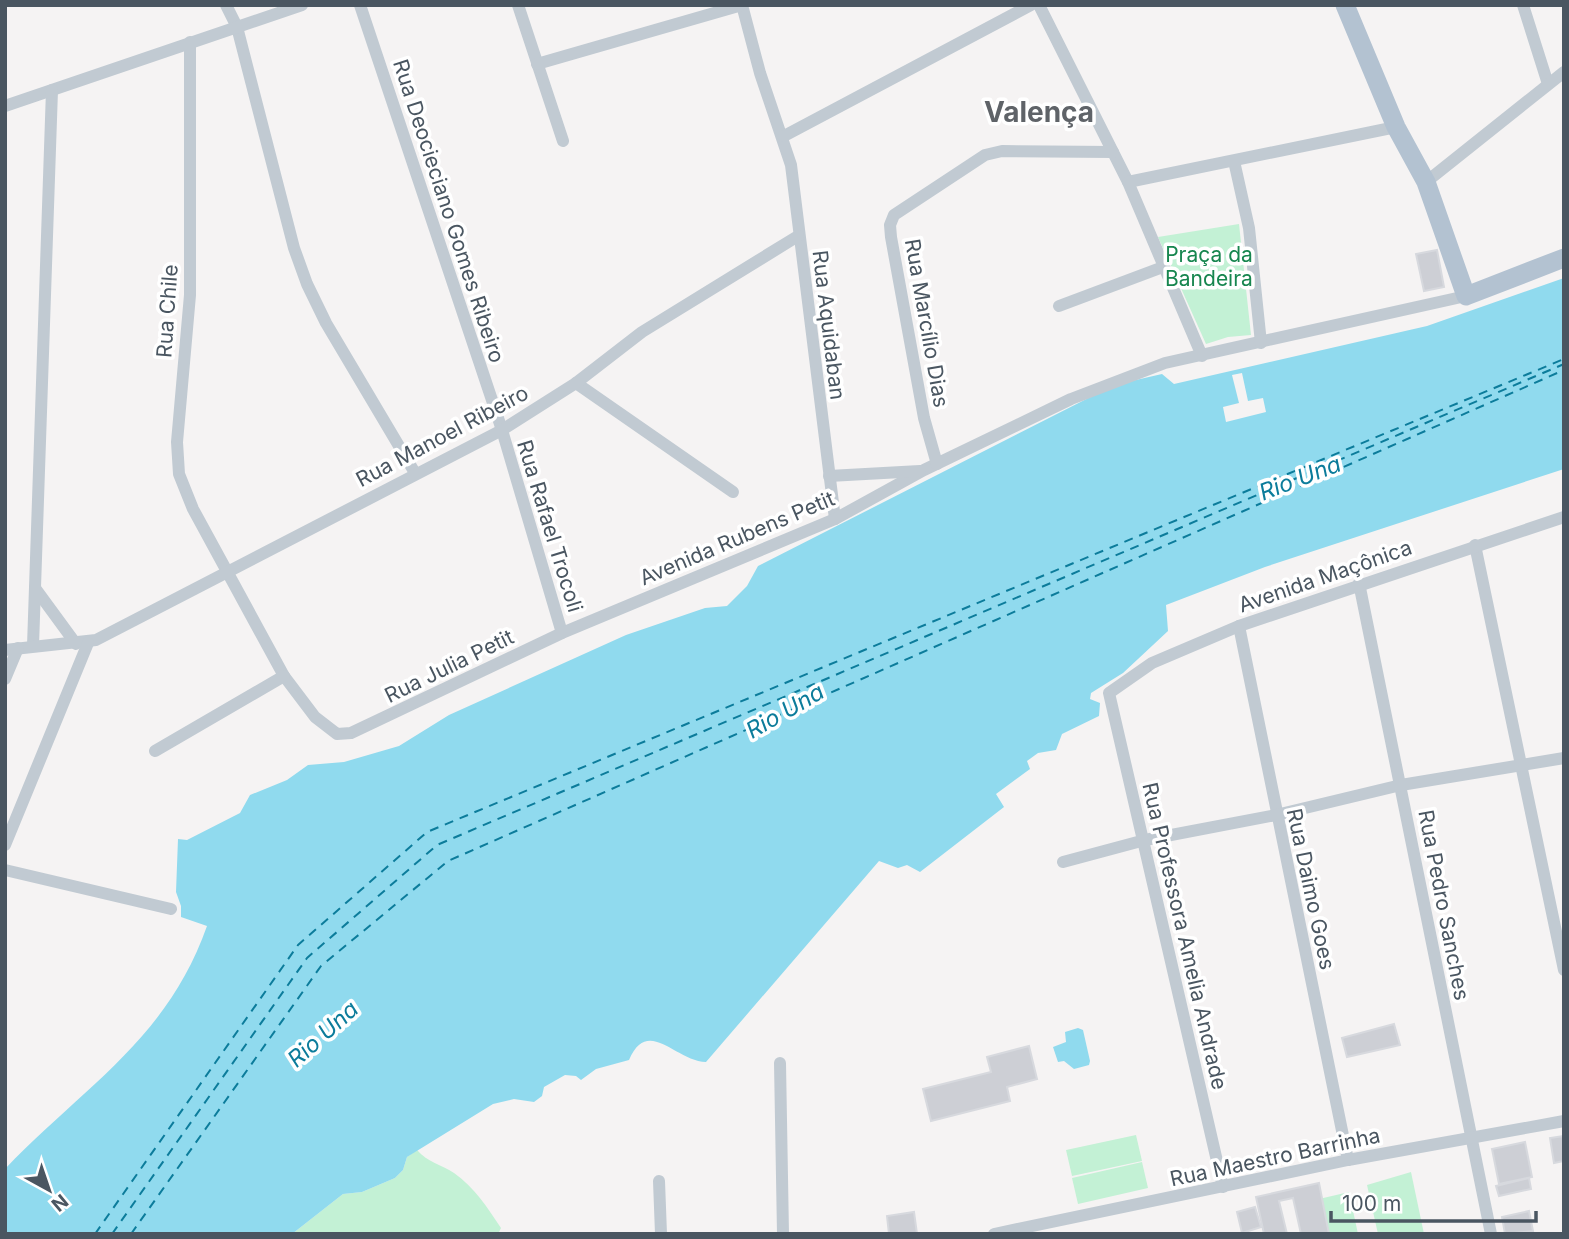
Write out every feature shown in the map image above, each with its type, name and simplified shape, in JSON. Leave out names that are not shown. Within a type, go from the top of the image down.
[{"type":"main road","points":[[1345,5],[1396,127],[1426,182],[1466,296],[1564,258]]},
{"type":"street","points":[[226,5],[237,27],[294,248],[307,284],[326,323],[415,473]]},
{"type":"street","points":[[5,106],[302,5]]},
{"type":"street","name":"Rua Deocieciano Gomes Ribeiro","points":[[360,5],[502,430]]},
{"type":"street","points":[[518,5],[563,141]]},
{"type":"street","points":[[537,64],[742,5]]},
{"type":"street","name":"Rua Aquidaban","points":[[742,5],[760,73],[784,136],[791,165],[835,519]]},
{"type":"street","points":[[784,136],[1031,5]]},
{"type":"street","points":[[1039,5],[1128,182],[1202,356],[1466,296]]},
{"type":"street","points":[[1523,5],[1548,84]]},
{"type":"street","name":"Rua Chile","points":[[190,42],[190,295],[177,461],[193,509],[284,676],[326,728],[337,734],[351,733]]},
{"type":"street","points":[[1426,182],[1564,72]]},
{"type":"street","points":[[33,646],[52,90]]},
{"type":"street","points":[[1128,182],[1396,127]]},
{"type":"street","name":"Rua Marcílio Dias","points":[[937,464],[924,418],[891,237],[890,225],[894,215],[985,155],[1002,151],[1113,152]]},
{"type":"street","points":[[1234,161],[1249,228],[1261,343]]},
{"type":"street","name":"Rua Manoel Ribeiro","points":[[82,643],[502,430],[576,383],[642,332],[798,236]]},
{"type":"street","points":[[1059,306],[1163,267]]},
{"type":"street","name":"Avenida Rubens Petit","points":[[562,633],[835,519],[924,470],[1071,399],[1165,363],[1202,356]]},
{"type":"street","points":[[576,383],[733,492]]},
{"type":"street","name":"Rua Rafael Trocoli","points":[[502,430],[562,633]]},
{"type":"street","name":"Avenida Rubens Petit","points":[[829,476],[924,470]]},
{"type":"street","name":"Avenida Maçônica","points":[[1109,693],[1152,663],[1239,626],[1359,583],[1564,516]]},
{"type":"street","points":[[1475,545],[1564,970]]},
{"type":"street","name":"Rua Pedro Sanches","points":[[1359,583],[1491,1234]]},
{"type":"street","points":[[35,588],[82,643]]},
{"type":"street","name":"Rua Daimo Goes","points":[[1239,626],[1348,1160]]},
{"type":"street","name":"Rua Julia Petit","points":[[351,733],[562,633]]},
{"type":"street","points":[[5,679],[12,649],[82,643]]},
{"type":"street","points":[[5,845],[82,643]]},
{"type":"street","points":[[155,751],[284,676]]},
{"type":"street","name":"Rua Professora Amelia Andrade","points":[[1109,693],[1223,1187]]},
{"type":"street","points":[[1063,862],[1145,840],[1276,815],[1401,785],[1564,758]]},
{"type":"street","points":[[5,870],[171,909]]},
{"type":"street","points":[[780,1063],[783,1234]]},
{"type":"street","name":"Rua Maestro Barrinha","points":[[1001,1233],[1348,1160],[1564,1121]]},
{"type":"street","points":[[659,1181],[661,1234]]},
{"type":"green space","name":"Praça da Bandeira","points":[[1239,224],[1251,335],[1228,337],[1206,344],[1158,237]]},
{"type":"green space","points":[[1136,1135],[1142,1161],[1072,1176],[1066,1150]]},
{"type":"green space","points":[[417,1150],[468,1185],[486,1205],[501,1228],[498,1234],[292,1234],[343,1194],[362,1192],[395,1178],[403,1170],[407,1157]]},
{"type":"green space","points":[[1142,1162],[1148,1188],[1078,1204],[1072,1178]]},
{"type":"green space","points":[[1411,1172],[1424,1234],[1378,1234],[1367,1185]]},
{"type":"green space","points":[[1349,1192],[1358,1234],[1327,1234],[1319,1199]]},
{"type":"water","name":"Rio Una","points":[[1564,278],[1564,469],[1265,567],[1166,605],[1168,631],[1123,673],[1091,693],[1090,699],[1100,703],[1099,716],[1062,734],[1056,750],[1038,753],[1027,761],[1030,769],[996,794],[1004,807],[920,872],[907,865],[898,868],[879,861],[706,1062],[695,1060],[654,1041],[645,1042],[636,1047],[629,1060],[596,1069],[581,1080],[576,1076],[565,1075],[544,1087],[542,1096],[534,1102],[514,1099],[493,1104],[407,1157],[403,1170],[395,1178],[362,1192],[343,1194],[292,1234],[5,1234],[5,1169],[120,1060],[170,1001],[190,966],[207,926],[181,917],[181,906],[176,892],[178,839],[187,840],[240,813],[250,795],[287,780],[308,765],[344,762],[399,746],[449,715],[626,635],[705,608],[727,606],[747,586],[758,566],[1114,385],[1162,374],[1174,384],[1427,326]]},
{"type":"water","points":[[1078,1028],[1083,1030],[1090,1061],[1089,1065],[1074,1069],[1064,1061],[1058,1062],[1053,1047],[1066,1042],[1065,1032]]},
{"type":"pier","points":[[1242,373],[1248,401],[1263,398],[1266,412],[1226,422],[1223,407],[1239,403],[1232,375]]},
{"type":"building","points":[[1437,250],[1444,287],[1424,291],[1416,254]]},
{"type":"building","points":[[1394,1024],[1400,1045],[1347,1057],[1342,1038]]},
{"type":"building","points":[[1029,1046],[1037,1079],[1007,1087],[1010,1101],[931,1121],[923,1089],[991,1072],[987,1057]]},
{"type":"building","points":[[1564,1136],[1564,1161],[1554,1163],[1550,1138]]},
{"type":"building","points":[[1525,1142],[1532,1177],[1499,1184],[1492,1149]]},
{"type":"building","points":[[1529,1178],[1531,1189],[1499,1196],[1496,1186]]},
{"type":"building","points":[[1319,1183],[1329,1234],[1301,1234],[1293,1198],[1279,1201],[1287,1234],[1264,1234],[1256,1197]]},
{"type":"building","points":[[1255,1207],[1261,1227],[1242,1233],[1237,1212]]},
{"type":"building","points":[[1529,1211],[1533,1231],[1505,1234],[1502,1217]]},
{"type":"building","points":[[914,1212],[917,1234],[889,1234],[887,1216]]},
{"type":"ferry route","points":[[95,1234],[298,945],[427,832],[1564,359]]},
{"type":"ferry route","points":[[112,1234],[307,958],[437,845],[1564,364]]},
{"type":"ferry route","points":[[131,1234],[321,966],[448,861],[1564,370]]},
{"type":"district","name":"Valença","points":[[1039,112]]}]
